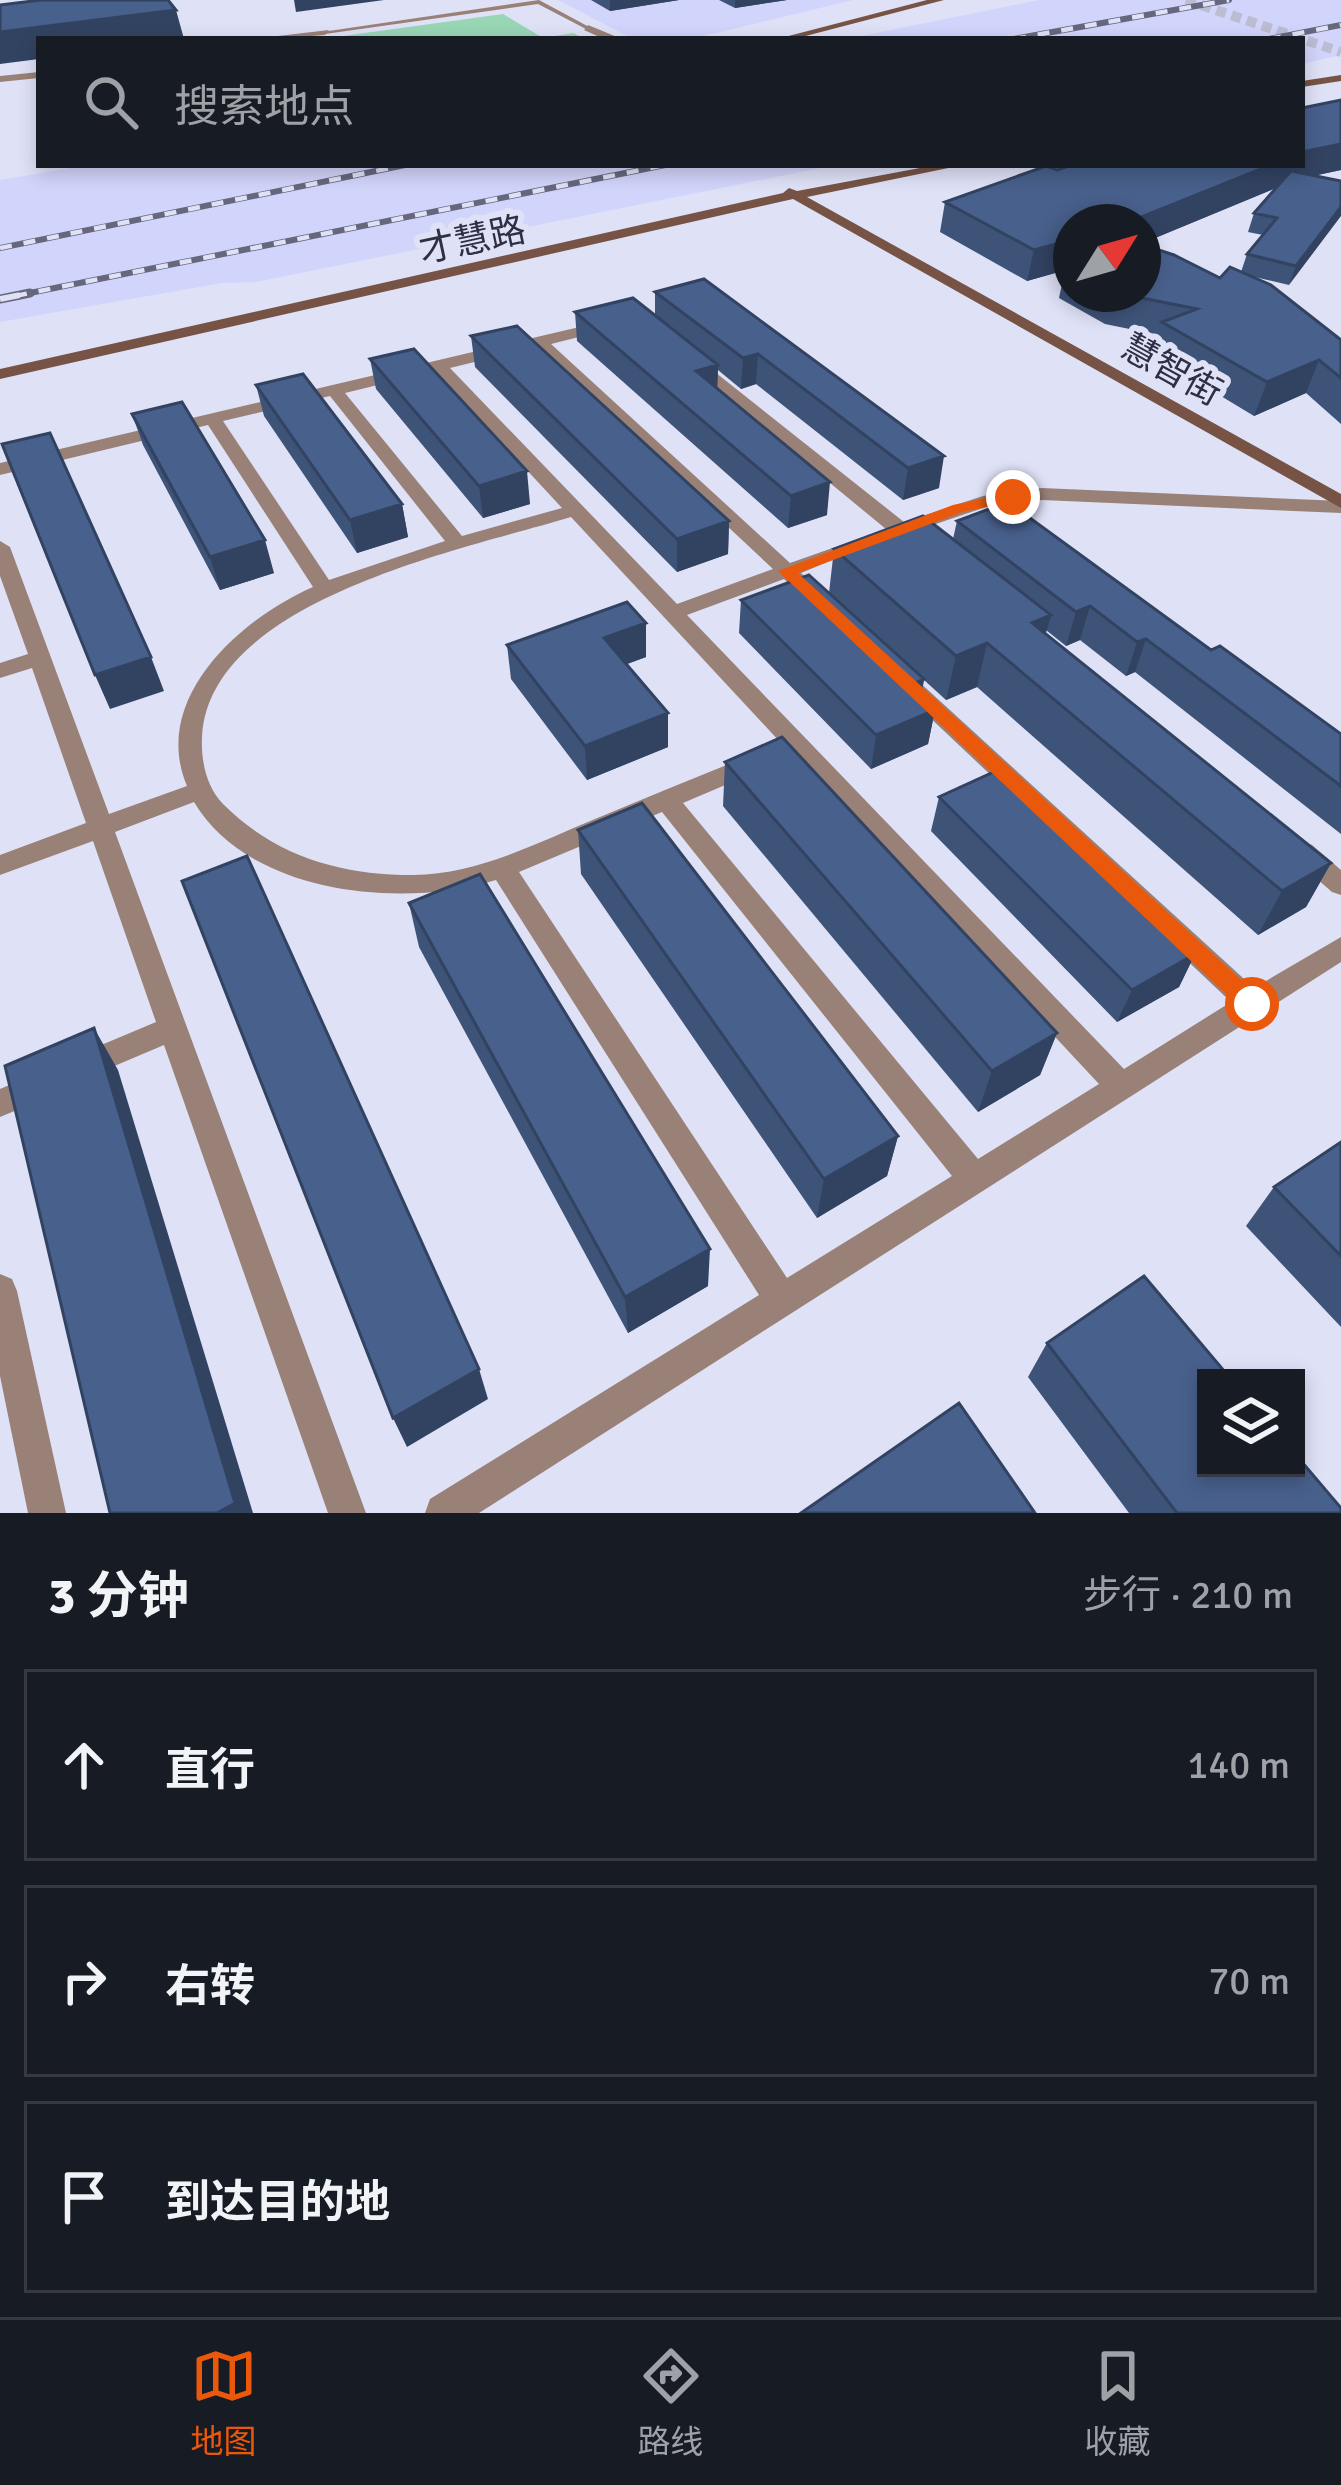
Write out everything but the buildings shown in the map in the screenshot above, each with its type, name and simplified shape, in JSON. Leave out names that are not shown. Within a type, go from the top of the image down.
[{"type":"street","points":[[794,36],[939,0]]},
{"type":"street","points":[[818,36],[959,0]]},
{"type":"street","points":[[588,28],[606,36]]},
{"type":"street","points":[[299,36],[326,32]]},
{"type":"street","points":[[0,79],[36,74]]},
{"type":"street","points":[[1305,86],[1340,80]]},
{"type":"street","name":"才慧路","points":[[0,374],[888,168]]},
{"type":"street","name":"才慧路","points":[[0,363],[794,190],[937,168]]},
{"type":"street","name":"慧智街","points":[[794,190],[1341,491]]},
{"type":"street","name":"慧智街","points":[[794,190],[1341,505]]},
{"type":"street","points":[[0,469],[618,323]]},
{"type":"street","points":[[540,342],[838,619]]},
{"type":"street","points":[[673,346],[937,559]]},
{"type":"street","points":[[438,365],[1121,1087]]},
{"type":"street","points":[[334,390],[459,547]]},
{"type":"street","points":[[213,419],[325,589]]},
{"type":"street","points":[[672,613],[983,502],[1042,494],[1341,505]]},
{"type":"street","points":[[575,510],[325,589],[270,619],[214,672],[196,705],[188,740],[188,768],[198,791],[231,833],[307,872],[357,883],[414,885],[502,868],[798,745]]},
{"type":"street","points":[[0,547],[347,1513]]},
{"type":"street","points":[[873,651],[1252,1004]]},
{"type":"street","points":[[0,671],[40,658]]},
{"type":"street","points":[[0,865],[198,791]]},
{"type":"street","points":[[666,800],[974,1179]]},
{"type":"street","points":[[1285,838],[1341,885]]},
{"type":"street","points":[[502,868],[782,1300]]},
{"type":"street","points":[[444,1513],[1341,948]]},
{"type":"street","points":[[0,1103],[173,1028]]},
{"type":"street","points":[[0,1291],[47,1513]]},
{"type":"lane","points":[[326,32],[539,2],[588,28]]},
{"type":"shaded area","points":[[558,0],[853,0],[703,36],[627,36]]},
{"type":"shaded area","points":[[1039,0],[1341,0],[1341,55],[1305,63],[1305,36],[861,36]]},
{"type":"shaded area","points":[[70,168],[820,168],[256,282],[222,283],[0,322],[0,180]]},
{"type":"green space","points":[[503,14],[540,36],[343,36]]},
{"type":"tunnel","points":[[1186,0],[1293,36]]},
{"type":"tunnel","points":[[1305,40],[1341,52]]},
{"type":"railway","points":[[1031,36],[1229,0]]},
{"type":"railway","points":[[1284,36],[1341,25]]},
{"type":"railway","points":[[0,248],[390,168]]},
{"type":"railway","points":[[15,296],[650,168]]},
{"type":"railway","points":[[15,296],[30,293]]},
{"type":"railway","points":[[0,299],[15,296]]},
{"type":"route","points":[[1013,497],[958,508],[787,571],[1252,1004]]}]
